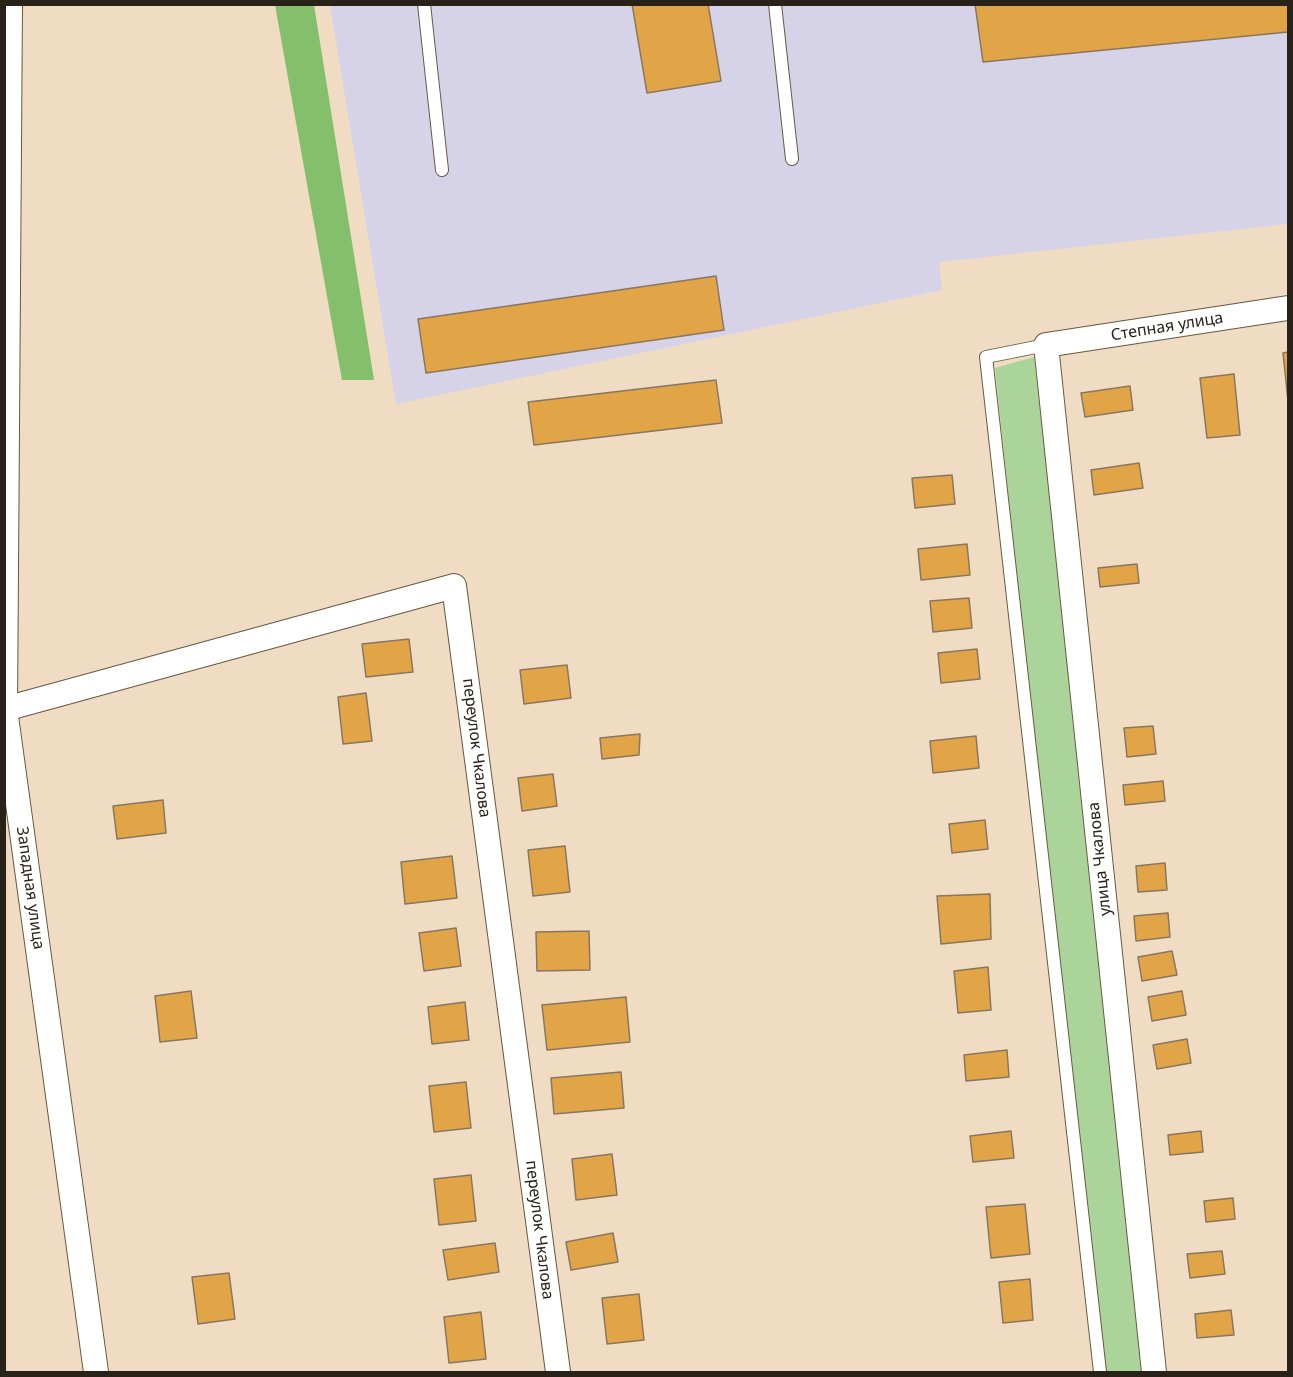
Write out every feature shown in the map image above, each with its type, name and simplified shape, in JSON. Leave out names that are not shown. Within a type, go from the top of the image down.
[{"type":"street","name":"Западная улица","points":[[10,4],[5,709],[96,1372]]},
{"type":"street","name":"Степная улица","points":[[1046,345],[1288,308]]},
{"type":"street","name":"улица Чкалова","points":[[1046,345],[1154,1372]]},
{"type":"street","name":"переулок Чкалова","points":[[5,709],[454,586],[558,1372]]},
{"type":"lane","points":[[424,4],[442,170]]},
{"type":"lane","points":[[775,4],[792,159]]},
{"type":"lane","points":[[1046,345],[986,357],[1100,1372]]},
{"type":"shaded area","points":[[330,5],[1288,5],[1288,224],[939,262],[942,290],[396,404]]},
{"type":"green space","points":[[275,5],[314,5],[374,380],[342,380]]},
{"type":"green space","points":[[1034,357],[1152,1372],[1101,1372],[995,368]]},
{"type":"building","points":[[632,4],[708,4],[721,81],[647,93]]},
{"type":"building","points":[[975,4],[1288,4],[1288,32],[983,62]]},
{"type":"building","points":[[716,276],[724,330],[426,373],[418,319]]},
{"type":"building","points":[[1288,352],[1288,401],[1283,353]]},
{"type":"building","points":[[1234,374],[1240,435],[1207,438],[1200,378]]},
{"type":"building","points":[[716,380],[722,423],[534,445],[528,402]]},
{"type":"building","points":[[1130,386],[1133,410],[1085,417],[1081,393]]},
{"type":"building","points":[[1139,463],[1143,488],[1094,495],[1091,470]]},
{"type":"building","points":[[952,475],[955,504],[915,508],[912,478]]},
{"type":"building","points":[[967,544],[970,575],[921,580],[918,549]]},
{"type":"building","points":[[1137,564],[1139,583],[1100,587],[1098,568]]},
{"type":"building","points":[[969,598],[972,628],[933,632],[930,601]]},
{"type":"building","points":[[409,639],[413,672],[366,677],[362,644]]},
{"type":"building","points":[[977,649],[980,679],[941,683],[938,653]]},
{"type":"building","points":[[567,665],[571,698],[524,704],[520,670]]},
{"type":"building","points":[[366,693],[372,741],[343,744],[338,697]]},
{"type":"building","points":[[1153,726],[1156,754],[1127,757],[1124,728]]},
{"type":"building","points":[[640,734],[639,755],[602,759],[600,738]]},
{"type":"building","points":[[976,736],[979,768],[933,773],[930,741]]},
{"type":"building","points":[[553,774],[557,806],[522,811],[518,778]]},
{"type":"building","points":[[1163,781],[1165,801],[1125,805],[1123,785]]},
{"type":"building","points":[[163,800],[166,833],[117,839],[113,806]]},
{"type":"building","points":[[985,820],[988,849],[952,853],[949,824]]},
{"type":"building","points":[[565,846],[570,892],[533,896],[528,850]]},
{"type":"building","points":[[452,856],[457,898],[405,904],[401,862]]},
{"type":"building","points":[[1165,863],[1167,890],[1138,892],[1136,866]]},
{"type":"building","points":[[990,894],[991,939],[941,944],[937,896]]},
{"type":"building","points":[[1168,913],[1170,937],[1136,941],[1134,916]]},
{"type":"building","points":[[456,928],[461,966],[424,971],[419,933]]},
{"type":"building","points":[[589,931],[590,970],[537,971],[536,932]]},
{"type":"building","points":[[1172,951],[1177,975],[1142,981],[1138,957]]},
{"type":"building","points":[[988,967],[991,1010],[958,1013],[954,971]]},
{"type":"building","points":[[191,991],[197,1038],[160,1042],[155,996]]},
{"type":"building","points":[[1182,991],[1186,1015],[1152,1021],[1148,997]]},
{"type":"building","points":[[626,997],[630,1042],[547,1050],[542,1005]]},
{"type":"building","points":[[465,1002],[469,1040],[432,1044],[428,1007]]},
{"type":"building","points":[[1187,1039],[1191,1063],[1157,1069],[1153,1045]]},
{"type":"building","points":[[1007,1050],[1009,1077],[966,1081],[964,1055]]},
{"type":"building","points":[[621,1072],[624,1108],[554,1114],[551,1078]]},
{"type":"building","points":[[466,1082],[471,1128],[434,1132],[429,1086]]},
{"type":"building","points":[[1011,1131],[1014,1158],[973,1162],[970,1136]]},
{"type":"building","points":[[1201,1131],[1203,1152],[1170,1155],[1168,1135]]},
{"type":"building","points":[[612,1154],[617,1195],[576,1200],[572,1159]]},
{"type":"building","points":[[471,1175],[476,1221],[439,1225],[434,1179]]},
{"type":"building","points":[[1233,1198],[1235,1219],[1206,1222],[1204,1201]]},
{"type":"building","points":[[1025,1204],[1030,1254],[991,1258],[986,1207]]},
{"type":"building","points":[[613,1233],[618,1262],[571,1270],[566,1242]]},
{"type":"building","points":[[495,1243],[499,1272],[448,1280],[443,1250]]},
{"type":"building","points":[[1222,1251],[1225,1274],[1190,1278],[1187,1254]]},
{"type":"building","points":[[229,1273],[235,1319],[198,1324],[192,1277]]},
{"type":"building","points":[[1030,1279],[1033,1320],[1003,1323],[999,1282]]},
{"type":"building","points":[[639,1294],[644,1340],[607,1344],[602,1298]]},
{"type":"building","points":[[1231,1310],[1234,1335],[1197,1338],[1195,1314]]},
{"type":"building","points":[[481,1312],[486,1359],[449,1363],[444,1317]]}]
